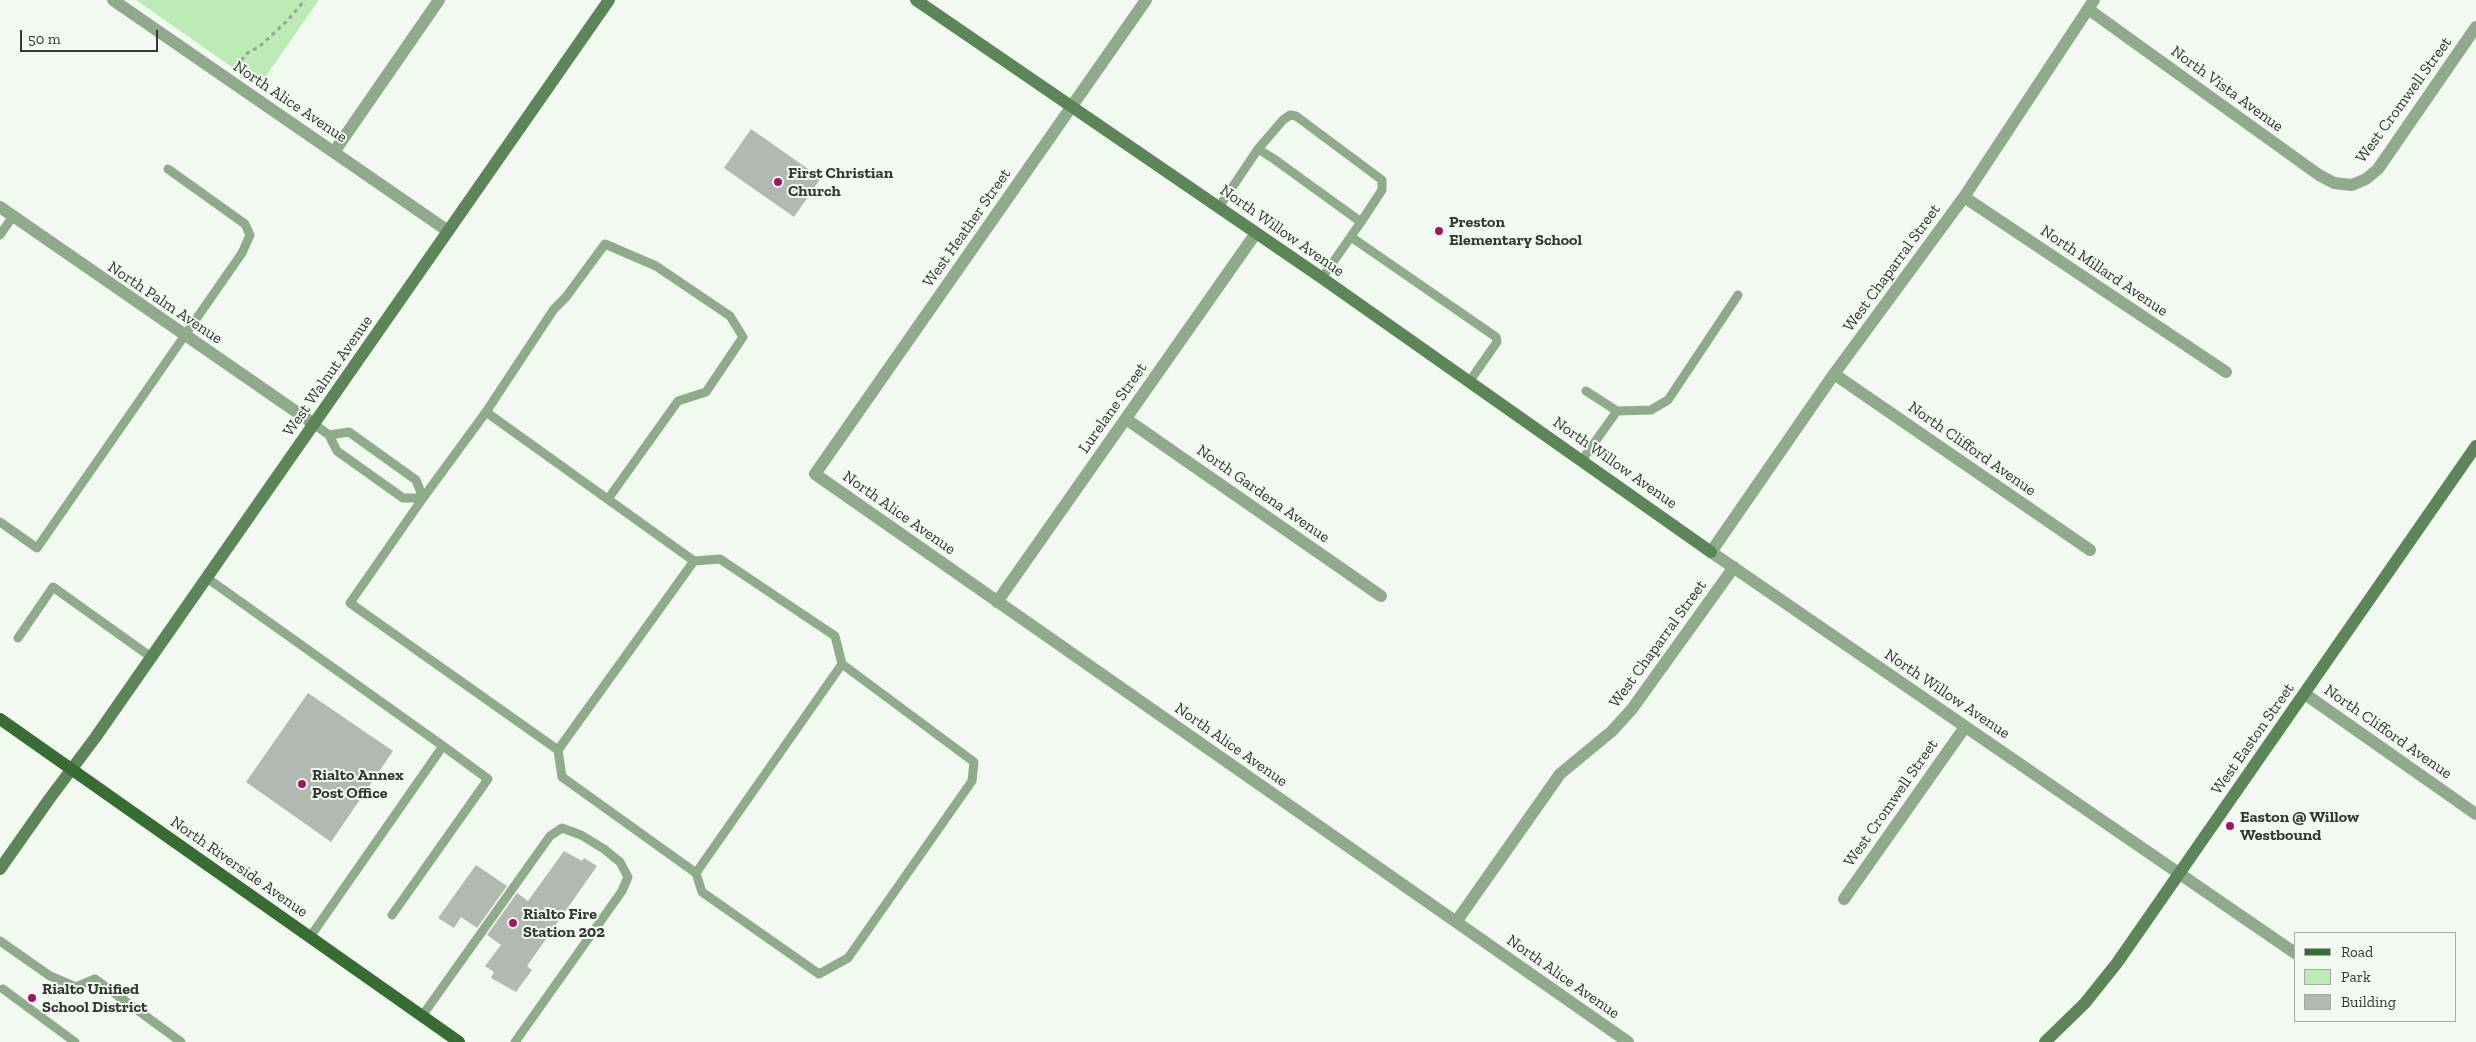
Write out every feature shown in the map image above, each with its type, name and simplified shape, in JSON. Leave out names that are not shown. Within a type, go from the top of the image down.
[{"type":"main road","name":"North Riverside Avenue","points":[[0,720],[459,1042]]},
{"type":"street","name":"North Alice Avenue","points":[[113,0],[448,231]]},
{"type":"street","points":[[334,152],[439,0]]},
{"type":"street","name":"West Walnut Avenue","points":[[0,870],[71,768],[95,738],[610,0]]},
{"type":"street","name":"North Willow Avenue","points":[[916,0],[1322,278],[1711,552],[2294,952]]},
{"type":"street","name":"West Heather Street","points":[[815,474],[1146,0]]},
{"type":"street","name":"North Vista Avenue","points":[[2091,5],[2319,175],[2334,183],[2352,185]]},
{"type":"street","name":"West Chaparral Street","points":[[1711,552],[1834,374],[1964,197],[2091,5]]},
{"type":"street","name":"West Cromwell Street","points":[[2352,185],[2366,179],[2378,169],[2476,27]]},
{"type":"street","name":"North Millard Avenue","points":[[1964,197],[2226,372]]},
{"type":"street","name":"North Palm Avenue","points":[[0,207],[314,424]]},
{"type":"street","name":"Lurelane Street","points":[[998,602],[1256,233]]},
{"type":"street","name":"North Clifford Avenue","points":[[1834,374],[2090,550]]},
{"type":"street","name":"North Gardena Avenue","points":[[1126,419],[1381,596]]},
{"type":"street","name":"West Easton Street","points":[[2045,1042],[2085,1003],[2117,963],[2476,446]]},
{"type":"street","name":"North Alice Avenue","points":[[815,474],[1628,1042]]},
{"type":"street","name":"West Chaparral Street","points":[[1456,922],[1560,774],[1612,731],[1632,709],[1734,567]]},
{"type":"street","name":"North Clifford Avenue","points":[[2305,694],[2476,814]]},
{"type":"street","name":"West Cromwell Street","points":[[1844,899],[1965,727]]},
{"type":"lane","points":[[1219,207],[1258,150],[1283,120],[1290,115],[1296,116],[1382,180],[1382,190],[1322,278]]},
{"type":"lane","points":[[1258,150],[1361,222]]},
{"type":"lane","points":[[0,522],[37,548],[242,253],[250,234],[245,224],[168,169]]},
{"type":"lane","points":[[0,235],[13,216]]},
{"type":"lane","points":[[1351,237],[1493,334],[1498,342],[1469,382]]},
{"type":"lane","points":[[558,750],[350,603],[486,412],[554,309],[566,298],[605,244],[656,266],[730,316],[743,337],[706,392],[678,401],[608,499]]},
{"type":"lane","points":[[1586,391],[1617,411],[1652,410],[1668,400],[1738,295]]},
{"type":"lane","points":[[1582,460],[1617,411]]},
{"type":"lane","points":[[486,412],[694,561],[720,559],[834,636],[842,664],[974,762],[972,781],[848,958],[819,974],[702,892],[696,872],[562,777],[558,750],[694,561]]},
{"type":"lane","points":[[314,424],[328,435],[337,450],[403,498],[423,498]]},
{"type":"lane","points":[[328,435],[349,432],[416,480],[423,498]]},
{"type":"lane","points":[[207,578],[488,779],[392,915]]},
{"type":"lane","points":[[18,638],[53,587],[151,657]]},
{"type":"lane","points":[[696,872],[842,664]]},
{"type":"lane","points":[[310,937],[443,746]]},
{"type":"lane","points":[[422,1016],[550,836],[562,828],[581,835],[604,849],[620,862],[628,877],[622,891],[515,1042]]},
{"type":"lane","points":[[0,941],[50,976],[76,987],[95,979],[181,1042]]},
{"type":"lane","points":[[1,990],[75,1042]]},
{"type":"path","points":[[228,79],[246,54],[260,46],[287,21],[305,0]]},
{"type":"green space","points":[[136,0],[319,0],[259,86]]},
{"type":"building","points":[[751,129],[821,178],[794,217],[724,168]]},
{"type":"building","points":[[308,693],[393,751],[331,842],[246,782]]},
{"type":"building","name":"Rialto Fire Station 202","points":[[564,851],[582,861],[584,858],[597,866],[527,966],[532,970],[516,992],[491,978],[494,972],[485,966],[501,945],[487,935],[517,893],[528,901]]},
{"type":"building","points":[[476,865],[507,886],[477,928],[461,917],[454,928],[438,918]]},
{"type":"place","name":"First Christian Church","points":[[778,182]]},
{"type":"place","name":"Preston Elementary School","points":[[1439,231]]},
{"type":"place","name":"Rialto Annex Post Office","points":[[302,784]]},
{"type":"place","name":"Easton @ Willow Westbound","points":[[2230,826]]},
{"type":"place","name":"Rialto Fire Station 202","points":[[513,923]]},
{"type":"place","name":"Rialto Unified School District","points":[[32,998]]}]
